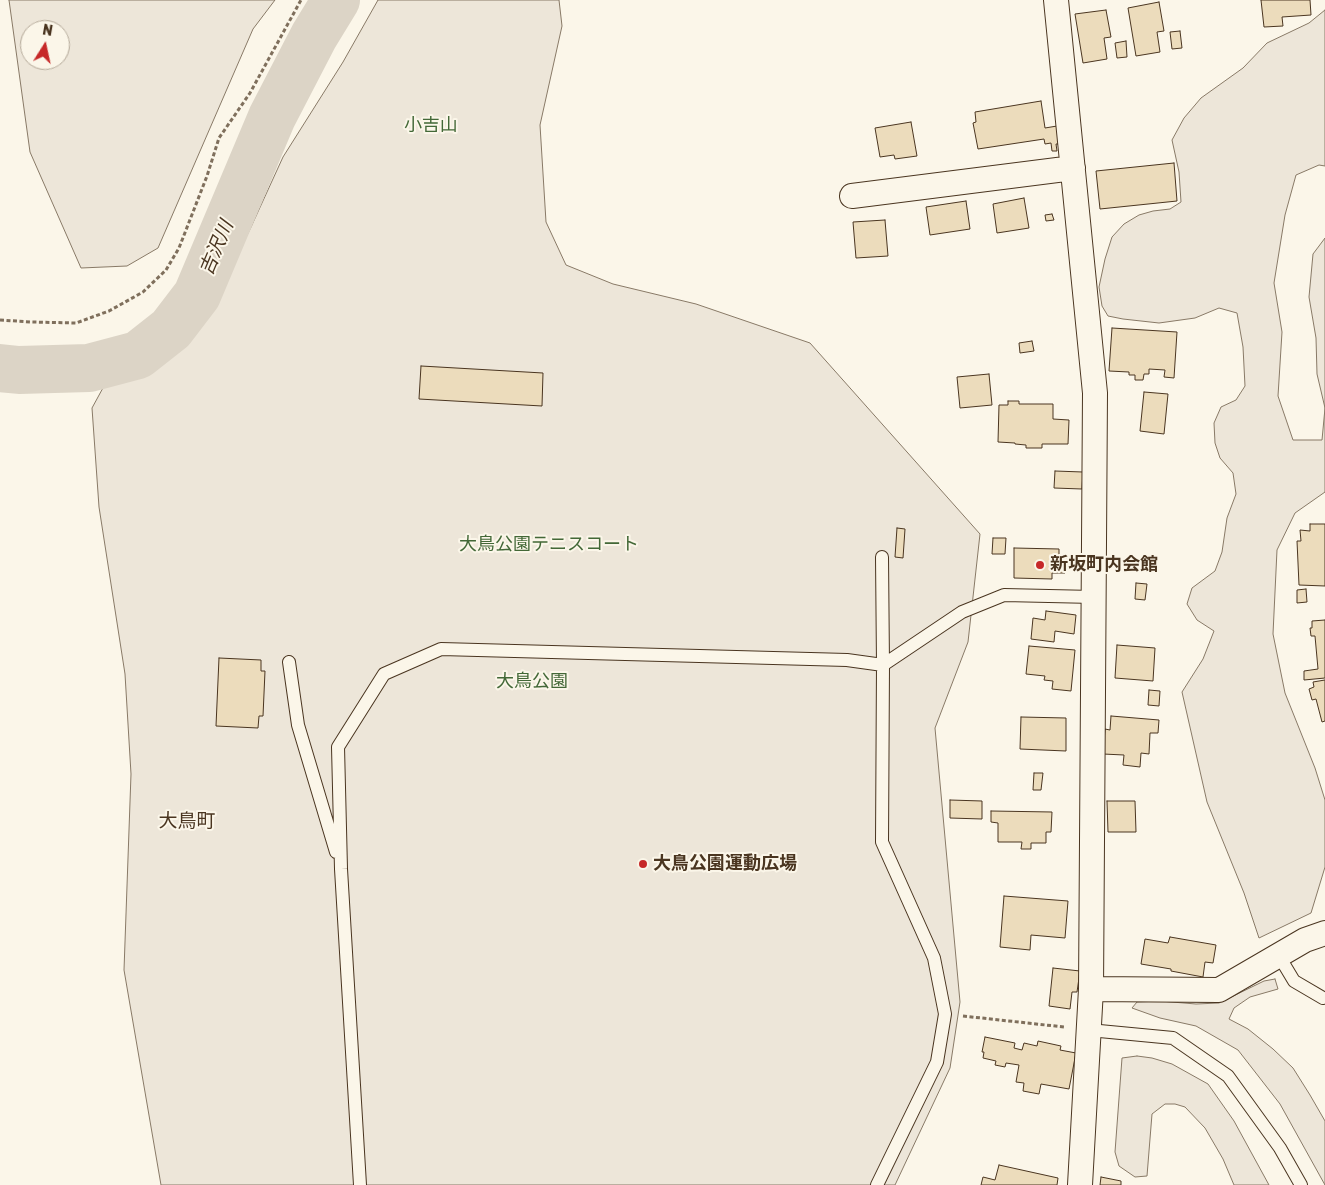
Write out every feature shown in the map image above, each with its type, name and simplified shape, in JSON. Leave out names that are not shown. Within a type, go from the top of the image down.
[{"type":"street","points":[[1057,0],[1095,393],[1091,989],[1080,1185]]},
{"type":"street","points":[[852,196],[1073,168]]},
{"type":"street","points":[[1091,989],[1219,990],[1305,940],[1325,934]]},
{"type":"lane","points":[[877,1185],[937,1062],[945,1014],[934,958],[882,842],[882,557]]},
{"type":"lane","points":[[360,1185],[341,869],[338,748],[384,674],[441,650],[847,660],[883,665],[962,612],[1004,595],[1094,597]]},
{"type":"lane","points":[[289,662],[298,724],[341,869]]},
{"type":"lane","points":[[1279,956],[1294,981],[1323,998]]},
{"type":"lane","points":[[1089,1030],[1173,1038],[1228,1076],[1280,1148],[1301,1185]]},
{"type":"path","points":[[0,320],[76,323],[109,310],[143,292],[166,270],[179,248],[207,176],[218,138],[250,93],[301,0]]},
{"type":"path","points":[[945,1014],[1089,1030]]},
{"type":"green space","points":[[9,0],[275,0],[253,29],[158,248],[127,266],[81,268],[30,152]]},
{"type":"green space","name":"大鳥公園","points":[[378,0],[559,0],[562,26],[540,125],[546,222],[566,265],[613,284],[696,304],[810,343],[980,534],[968,642],[935,728],[960,1002],[950,1068],[895,1185],[161,1185],[124,970],[131,774],[125,674],[99,507],[92,408],[104,386],[154,363],[213,303],[283,157],[343,62]]},
{"type":"green space","points":[[1325,10],[1325,166],[1319,165],[1296,175],[1285,215],[1274,283],[1282,332],[1278,396],[1293,440],[1322,440],[1325,408],[1325,492],[1295,513],[1277,550],[1273,634],[1285,693],[1315,768],[1325,800],[1325,867],[1311,913],[1259,938],[1244,893],[1207,802],[1182,692],[1203,659],[1214,631],[1197,620],[1187,604],[1192,588],[1215,571],[1222,552],[1227,518],[1236,494],[1233,473],[1220,458],[1215,443],[1214,423],[1221,407],[1236,400],[1245,386],[1243,347],[1237,313],[1219,308],[1195,318],[1159,323],[1123,319],[1108,316],[1102,306],[1099,287],[1112,237],[1124,224],[1139,215],[1170,209],[1181,202],[1179,172],[1172,140],[1184,118],[1201,98],[1243,68],[1267,43],[1309,23]]},
{"type":"green space","points":[[1325,238],[1325,408],[1317,374],[1316,338],[1309,297],[1313,254]]},
{"type":"green space","points":[[1275,979],[1278,989],[1250,997],[1234,1008],[1229,1019],[1248,1029],[1273,1049],[1293,1068],[1310,1095],[1325,1121],[1325,1185],[1280,1104],[1238,1050],[1196,1026],[1160,1018],[1132,1008],[1137,1002],[1219,1003],[1264,981]]},
{"type":"green space","points":[[1137,1056],[1172,1064],[1208,1084],[1234,1121],[1269,1185],[1234,1185],[1223,1159],[1205,1128],[1185,1107],[1175,1104],[1165,1104],[1152,1114],[1147,1176],[1135,1177],[1119,1166],[1115,1152],[1122,1058]]},
{"type":"building","points":[[1261,0],[1310,0],[1311,15],[1282,17],[1283,26],[1264,27]]},
{"type":"building","points":[[1159,2],[1164,31],[1157,32],[1160,52],[1136,56],[1128,8]]},
{"type":"building","points":[[1106,10],[1111,37],[1104,38],[1107,59],[1083,63],[1075,14]]},
{"type":"building","points":[[1180,31],[1182,48],[1172,49],[1170,32]]},
{"type":"building","points":[[1126,41],[1127,57],[1117,58],[1115,43]]},
{"type":"building","points":[[1041,101],[1045,128],[1057,126],[1060,144],[1056,144],[1057,151],[1052,151],[1051,143],[1045,144],[1044,139],[978,149],[973,123],[976,122],[975,112]]},
{"type":"building","points":[[911,122],[917,156],[895,159],[894,155],[880,157],[875,128]]},
{"type":"building","points":[[1174,163],[1177,201],[1100,209],[1096,171]]},
{"type":"building","points":[[1024,198],[1029,228],[997,233],[993,204]]},
{"type":"building","points":[[966,201],[970,229],[930,235],[926,207]]},
{"type":"building","points":[[1052,214],[1054,220],[1046,221],[1045,215]]},
{"type":"building","points":[[885,220],[888,256],[856,258],[853,222]]},
{"type":"building","points":[[1112,328],[1177,332],[1174,378],[1164,377],[1165,370],[1149,369],[1149,374],[1144,374],[1143,380],[1135,380],[1135,375],[1129,375],[1129,372],[1109,371]]},
{"type":"building","points":[[1032,341],[1034,351],[1020,353],[1019,343]]},
{"type":"building","points":[[421,366],[543,373],[542,406],[419,399]]},
{"type":"building","points":[[989,374],[992,405],[960,408],[957,377]]},
{"type":"building","points":[[1144,392],[1168,394],[1164,434],[1140,431]]},
{"type":"building","points":[[1008,401],[1019,401],[1019,404],[1053,404],[1053,419],[1069,420],[1068,444],[1042,444],[1042,448],[1026,448],[1026,445],[998,442],[999,405],[1008,405]]},
{"type":"building","points":[[1055,471],[1083,472],[1082,489],[1054,488]]},
{"type":"building","points":[[1310,524],[1325,524],[1325,586],[1299,585],[1297,541],[1301,541],[1300,530],[1310,531]]},
{"type":"building","points":[[897,528],[905,529],[903,558],[895,557]]},
{"type":"building","points":[[993,538],[1006,538],[1005,554],[992,554]]},
{"type":"building","name":"新坂町内会館","points":[[1014,548],[1059,549],[1059,556],[1066,556],[1065,573],[1052,573],[1052,579],[1014,578]]},
{"type":"building","points":[[1136,583],[1147,584],[1145,600],[1135,599]]},
{"type":"building","points":[[1306,589],[1307,602],[1297,603],[1297,590]]},
{"type":"building","points":[[1046,611],[1076,615],[1074,634],[1055,631],[1054,642],[1031,639],[1033,618],[1045,620]]},
{"type":"building","points":[[1325,620],[1325,678],[1304,680],[1304,671],[1318,669],[1315,636],[1311,636],[1310,628],[1312,628],[1312,621]]},
{"type":"building","points":[[1117,645],[1155,648],[1153,681],[1115,678]]},
{"type":"building","points":[[1029,646],[1075,650],[1071,691],[1052,689],[1053,681],[1044,680],[1045,676],[1026,674]]},
{"type":"building","points":[[219,658],[261,660],[261,671],[265,671],[263,716],[259,716],[258,728],[216,726]]},
{"type":"building","points":[[1325,680],[1325,721],[1322,722],[1316,699],[1312,700],[1309,689],[1314,687],[1313,682]]},
{"type":"building","points":[[1149,690],[1160,691],[1159,706],[1148,705]]},
{"type":"building","points":[[1111,716],[1159,720],[1158,733],[1150,733],[1149,754],[1141,753],[1140,767],[1123,765],[1124,755],[1103,754],[1105,729],[1110,730]]},
{"type":"building","points":[[1021,717],[1066,718],[1066,751],[1020,749]]},
{"type":"building","points":[[1034,773],[1043,773],[1041,790],[1033,790]]},
{"type":"building","points":[[950,800],[982,801],[982,819],[950,818]]},
{"type":"building","points":[[1107,801],[1135,801],[1136,832],[1108,832]]},
{"type":"building","points":[[991,811],[1052,812],[1051,832],[1046,832],[1046,843],[1031,843],[1031,849],[1021,849],[1022,842],[998,842],[998,823],[991,822]]},
{"type":"building","points":[[1004,896],[1068,901],[1065,938],[1031,935],[1030,950],[1000,947]]},
{"type":"building","points":[[1170,937],[1216,945],[1213,963],[1205,962],[1203,977],[1141,964],[1145,939],[1168,943]]},
{"type":"building","points":[[1053,968],[1080,971],[1077,992],[1072,992],[1070,1009],[1049,1006]]},
{"type":"building","points":[[985,1037],[1015,1043],[1014,1048],[1022,1050],[1024,1043],[1037,1046],[1038,1041],[1061,1046],[1060,1050],[1076,1053],[1069,1089],[1041,1084],[1039,1094],[1023,1091],[1024,1083],[1016,1082],[1019,1065],[1006,1063],[1005,1067],[995,1065],[996,1061],[983,1058],[984,1052],[982,1052]]},
{"type":"building","points":[[999,1165],[1058,1178],[1057,1185],[981,1185],[983,1177],[995,1180]]},
{"type":"building","points":[[1101,1177],[1121,1181],[1121,1185],[1100,1185]]},
{"type":"waterway","name":"吉沢川","points":[[0,368],[19,370],[89,368],[138,355],[171,329],[197,295],[272,117],[314,36],[336,0]]},
{"type":"place","name":"新坂町内会館","points":[[1040,565]]},
{"type":"place","name":"大鳥公園運動広場","points":[[643,864]]},
{"type":"district","name":"大鳥町","points":[[187,822]]},
{"type":"park label","name":"小吉山","points":[[431,126]]},
{"type":"park label","name":"大鳥公園テニスコート","points":[[549,545]]}]
